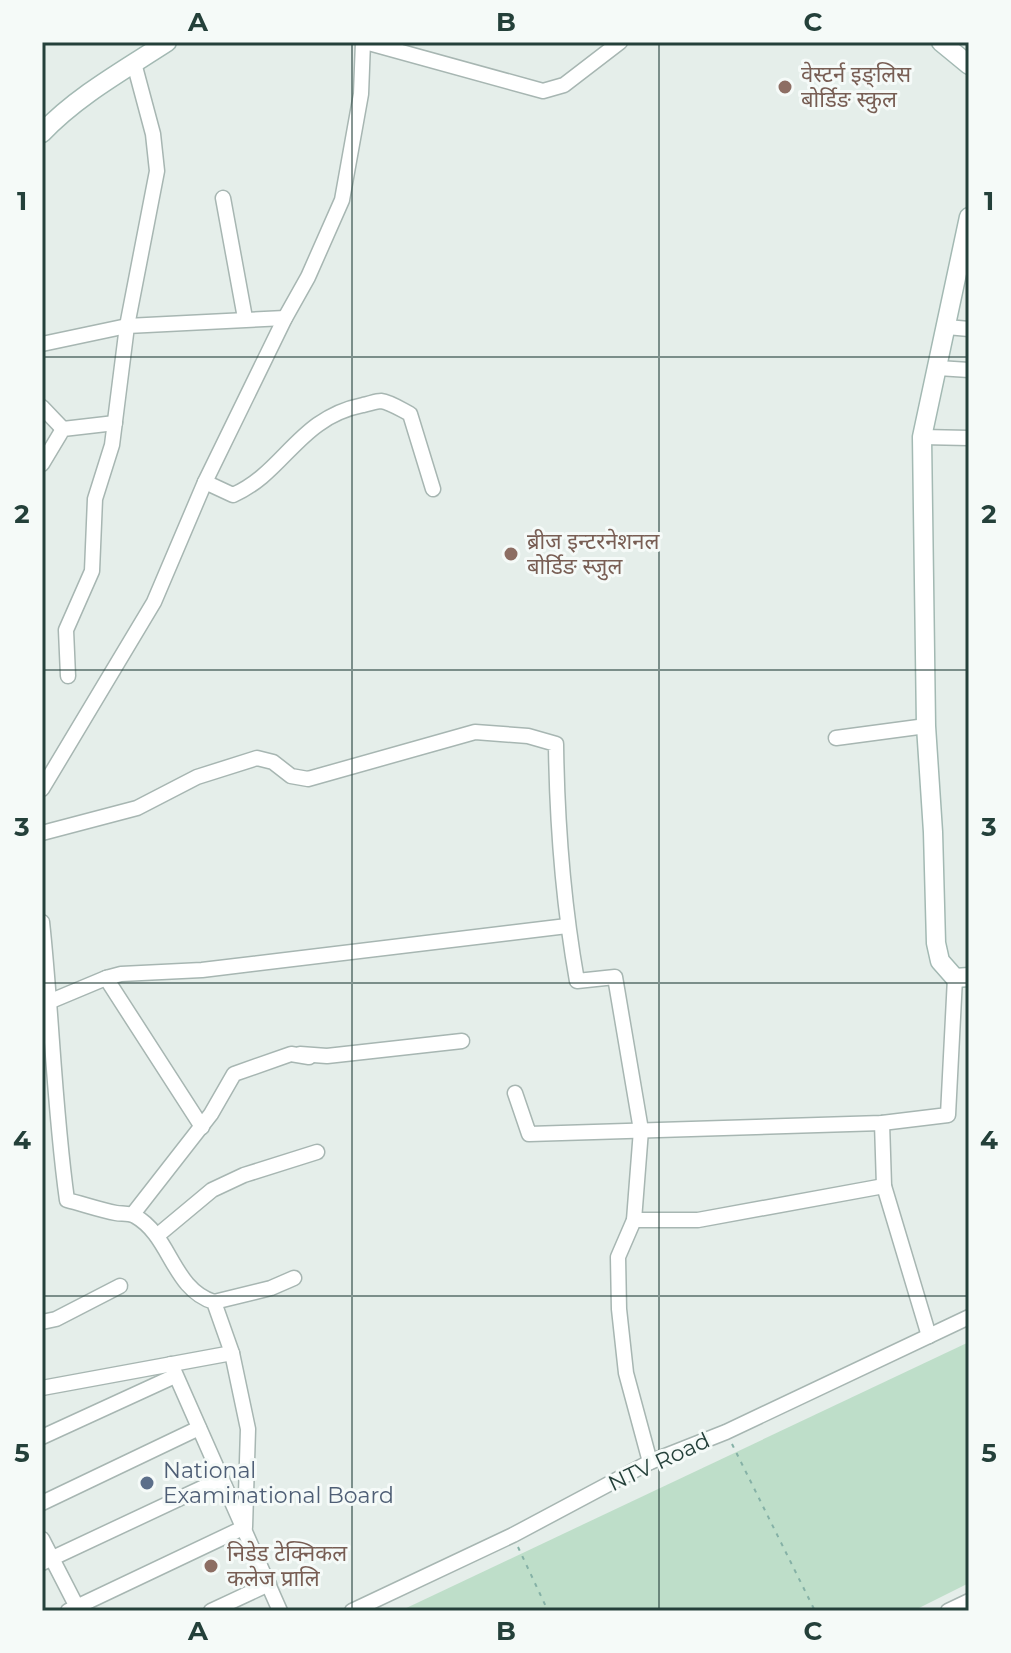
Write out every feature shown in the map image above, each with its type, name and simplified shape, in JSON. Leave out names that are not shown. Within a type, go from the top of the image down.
[{"type":"street","points":[[42,133],[57,118],[167,42]]},
{"type":"street","points":[[42,789],[154,602],[205,482],[308,277],[342,200],[361,94],[364,42],[543,91],[564,85],[620,42]]},
{"type":"street","points":[[946,43],[969,65]]},
{"type":"street","points":[[68,676],[66,630],[92,571],[95,499],[112,445],[127,326],[157,171],[153,134],[134,63]]},
{"type":"street","points":[[223,198],[245,318]]},
{"type":"street","points":[[515,1093],[529,1134],[882,1123],[948,1115],[962,977],[940,961],[936,943],[926,726],[922,437],[969,217]]},
{"type":"street","points":[[42,344],[127,326],[285,318]]},
{"type":"street","points":[[947,327],[969,329]]},
{"type":"street","points":[[938,368],[969,370]]},
{"type":"street","points":[[205,482],[233,495],[252,487],[299,439],[324,419],[348,408],[383,401],[410,414],[433,489]]},
{"type":"street","points":[[42,407],[63,429]]},
{"type":"street","points":[[63,429],[115,423]]},
{"type":"street","points":[[42,464],[63,429]]},
{"type":"street","points":[[922,437],[969,438]]},
{"type":"street","points":[[836,738],[926,726]]},
{"type":"street","points":[[42,833],[137,808],[197,777],[257,758],[273,762],[291,776],[308,779],[475,732],[528,736],[556,744],[557,815],[567,926],[577,981],[615,977],[641,1130],[634,1220],[618,1257],[619,1309],[626,1373],[650,1462]]},
{"type":"street","points":[[42,922],[51,1001],[57,1124],[67,1200],[133,1214],[158,1235],[184,1282],[199,1297],[214,1302],[271,1288],[294,1278]]},
{"type":"street","points":[[51,1001],[121,974],[202,970],[567,926]]},
{"type":"street","points":[[106,978],[202,1127]]},
{"type":"street","points":[[133,1214],[202,1127],[234,1074],[291,1054],[327,1056],[462,1041]]},
{"type":"street","points":[[291,1054],[309,1057]]},
{"type":"street","points":[[882,1123],[884,1186],[929,1336]]},
{"type":"street","points":[[158,1235],[212,1190],[244,1175],[317,1152]]},
{"type":"street","points":[[634,1220],[698,1220],[884,1186]]},
{"type":"street","points":[[42,1322],[56,1319],[120,1286]]},
{"type":"street","points":[[214,1302],[232,1353],[248,1429],[245,1527]]},
{"type":"street","name":"NTV Road","points":[[352,1611],[513,1535],[650,1462],[726,1432],[969,1317]]},
{"type":"street","points":[[42,1388],[173,1370],[232,1353]]},
{"type":"street","points":[[173,1370],[280,1611]]},
{"type":"street","points":[[42,1437],[173,1370]]},
{"type":"street","points":[[42,1503],[199,1428]]},
{"type":"street","points":[[47,1560],[221,1479]]},
{"type":"street","points":[[42,1539],[47,1560],[75,1609],[245,1527]]},
{"type":"street","points":[[211,1611],[269,1584]]},
{"type":"street","points":[[948,1611],[969,1601]]},
{"type":"path","points":[[726,1432],[815,1611]]},
{"type":"path","points":[[513,1535],[548,1611]]},
{"type":"green space","points":[[969,1342],[969,1583],[913,1611],[400,1611]]},
{"type":"place","name":"वेस्टर्न इङ्लिस बोर्डिङ स्कुल","points":[[785,87]]},
{"type":"place","name":"ब्रीज इन्टरनेशनल बोर्डिङ स्जुल","points":[[511,554]]},
{"type":"place","name":"National Examinational Board","points":[[147,1483]]},
{"type":"place","name":"निडेड टेक्निकल कलेज प्रालि","points":[[211,1566]]}]
